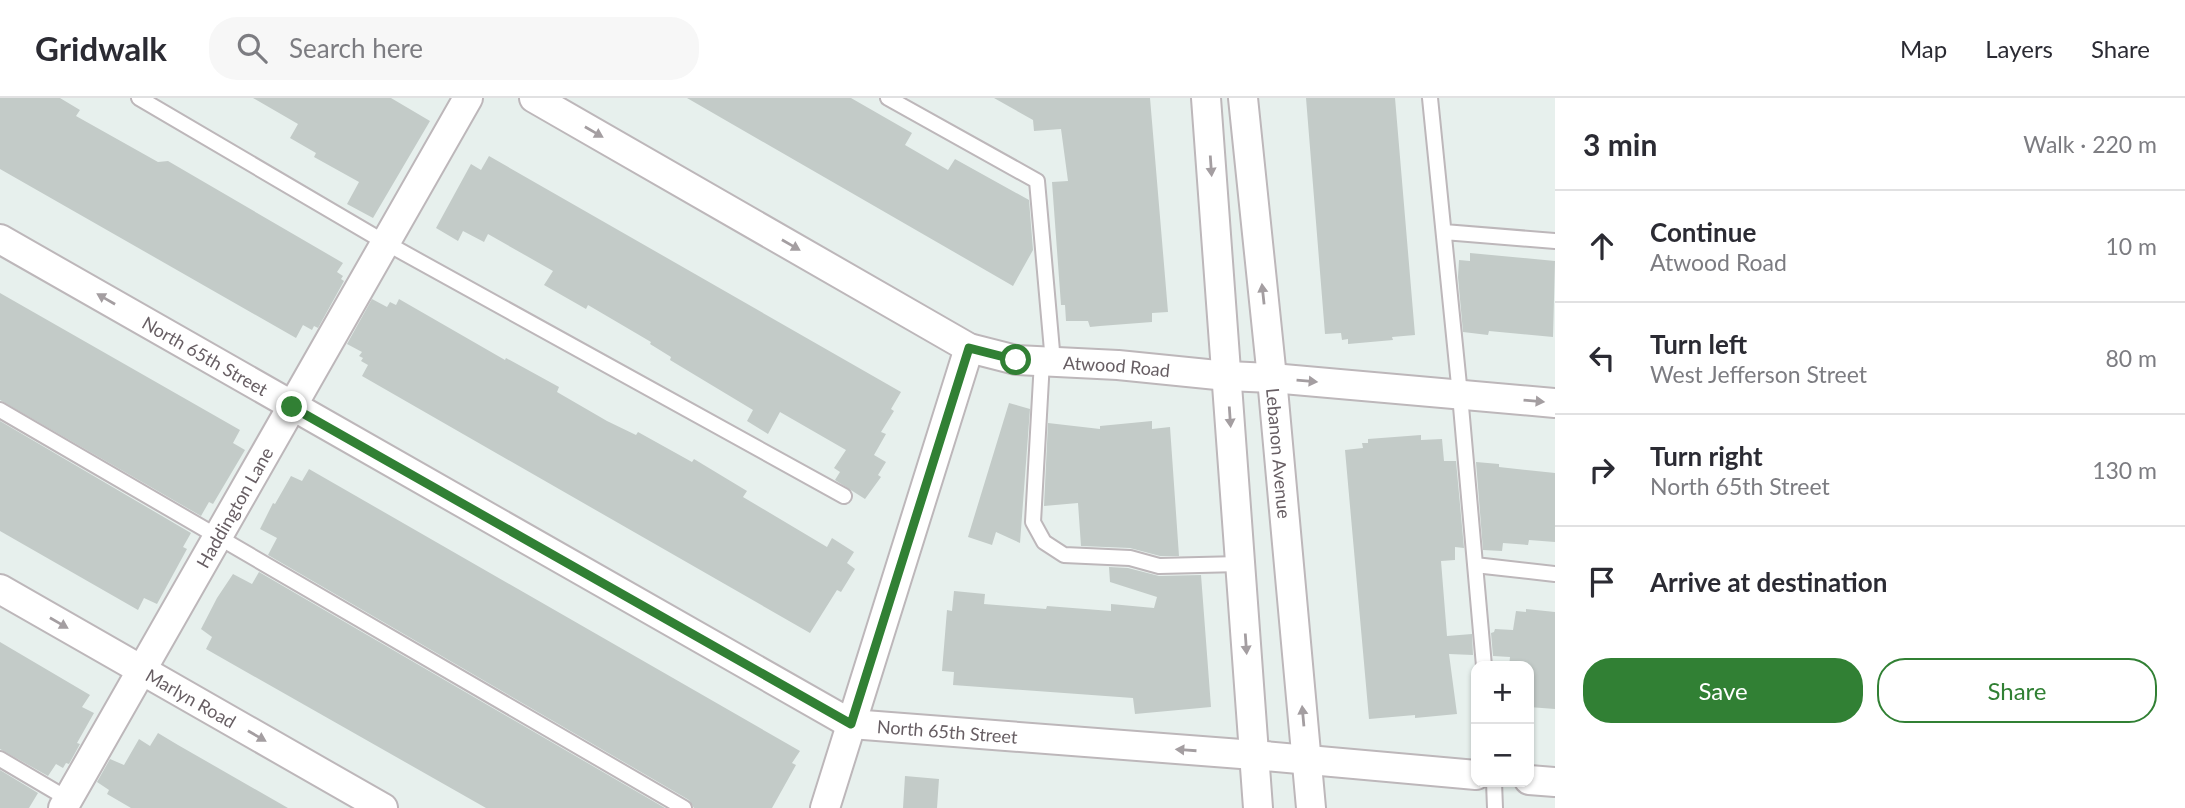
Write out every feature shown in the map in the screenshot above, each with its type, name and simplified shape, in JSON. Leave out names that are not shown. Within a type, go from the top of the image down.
[{"type":"street","name":"Haddington Lane","points":[[66,804],[468,98]]},
{"type":"street","name":"Atwood Road","points":[[534,98],[969,348],[1016,360],[1118,365],[1555,403]]},
{"type":"street","points":[[1206,98],[1258,808]]},
{"type":"street","name":"Lebanon Avenue","points":[[1243,98],[1272,378],[1311,808]]},
{"type":"street","name":"North 65th Street","points":[[0,239],[851,724],[1471,775]]},
{"type":"street","points":[[825,808],[969,348]]},
{"type":"street","name":"Marlyn Road","points":[[0,589],[383,808]]},
{"type":"street","points":[[1534,780],[1555,782]]},
{"type":"lane","points":[[139,98],[386,243],[844,496]]},
{"type":"lane","points":[[888,98],[1037,180],[1047,362],[1033,522],[1044,542],[1064,555],[1130,558],[1159,566],[1240,564]]},
{"type":"lane","points":[[1430,98],[1484,661]]},
{"type":"lane","points":[[1444,232],[1555,242]]},
{"type":"lane","points":[[0,410],[684,808]]},
{"type":"lane","points":[[1475,565],[1555,574]]},
{"type":"lane","points":[[0,760],[66,804]]},
{"type":"lane","points":[[1494,787],[1494,808]]},
{"type":"building","points":[[0,98],[60,98],[80,110],[76,116],[158,162],[168,161],[343,263],[337,272],[343,276],[341,279],[344,281],[318,328],[314,326],[312,330],[303,325],[296,338],[0,169]]},
{"type":"building","points":[[253,98],[391,98],[430,121],[373,218],[347,204],[359,182],[314,157],[316,153],[290,138],[298,124]]},
{"type":"building","points":[[687,98],[851,98],[912,133],[905,145],[948,170],[955,159],[1029,200],[1033,250],[1013,286]]},
{"type":"building","points":[[994,98],[1150,98],[1168,312],[1152,313],[1152,322],[1090,327],[1088,321],[1066,321],[1065,305],[1061,305],[1052,182],[1068,181],[1061,129],[1034,131],[1033,120]]},
{"type":"building","points":[[1306,98],[1395,98],[1415,335],[1348,344],[1348,339],[1342,340],[1341,333],[1325,334]]},
{"type":"building","points":[[489,156],[901,392],[891,409],[894,411],[881,432],[886,434],[874,455],[886,462],[878,475],[881,477],[865,499],[835,480],[840,472],[834,468],[846,450],[780,412],[768,434],[747,421],[753,410],[670,360],[671,357],[650,344],[651,342],[588,305],[586,309],[544,285],[553,271],[488,234],[484,242],[463,231],[458,241],[436,228],[471,164],[481,170]]},
{"type":"building","points":[[1470,253],[1555,261],[1553,337],[1489,331],[1488,335],[1463,332],[1459,260],[1470,261]]},
{"type":"building","points":[[0,293],[240,430],[233,443],[245,450],[213,504],[209,502],[201,516],[0,400]]},
{"type":"building","points":[[372,299],[387,307],[390,302],[396,305],[399,299],[505,360],[506,358],[559,387],[557,392],[607,421],[636,435],[638,432],[692,462],[694,459],[747,491],[743,497],[827,547],[832,538],[854,552],[847,563],[855,569],[841,592],[837,590],[810,633],[362,376],[368,365],[361,361],[363,358],[359,356],[362,352],[347,344]]},
{"type":"building","points":[[1009,403],[1030,409],[1020,543],[996,532],[992,545],[968,537]]},
{"type":"building","points":[[0,421],[191,533],[183,547],[187,549],[157,604],[144,598],[138,610],[0,531]]},
{"type":"building","points":[[1152,421],[1152,429],[1170,427],[1179,556],[1160,556],[1130,548],[1081,546],[1078,503],[1044,506],[1048,423],[1100,429],[1100,426]]},
{"type":"building","points":[[1421,435],[1421,440],[1442,439],[1444,461],[1456,461],[1464,548],[1455,547],[1455,560],[1441,561],[1447,636],[1472,634],[1473,655],[1449,654],[1457,714],[1369,719],[1345,450],[1363,448],[1362,443],[1368,443],[1368,439]]},
{"type":"building","points":[[1476,462],[1555,473],[1555,542],[1529,540],[1528,545],[1503,543],[1502,551],[1483,550]]},
{"type":"building","points":[[309,469],[800,751],[792,763],[796,765],[772,808],[694,808],[689,800],[268,555],[277,538],[260,529],[291,476],[302,481]]},
{"type":"building","points":[[1109,567],[1128,568],[1159,576],[1201,575],[1211,707],[1135,714],[1133,698],[953,685],[954,672],[942,671],[947,610],[952,611],[954,591],[985,594],[984,604],[1111,611],[1111,604],[1154,608],[1157,597],[1110,582]]},
{"type":"building","points":[[259,572],[665,808],[486,808],[206,649],[212,637],[201,629],[233,574],[252,584]]},
{"type":"building","points":[[1526,609],[1555,612],[1555,709],[1534,707],[1534,661],[1510,661],[1510,657],[1493,656],[1491,633],[1495,629],[1513,630],[1516,611],[1526,612]]},
{"type":"building","points":[[0,642],[90,695],[82,707],[94,713],[77,743],[80,744],[69,764],[66,763],[63,768],[56,764],[48,776],[0,749]]},
{"type":"building","points":[[158,733],[288,808],[131,808],[107,794],[109,790],[97,782],[110,759],[124,765],[139,739],[150,746]]},
{"type":"building","points":[[0,770],[38,793],[29,808],[0,808]]},
{"type":"building","points":[[905,776],[939,779],[937,808],[903,808]]},
{"type":"route","points":[[292,407],[851,724],[969,348],[1016,360]]}]
